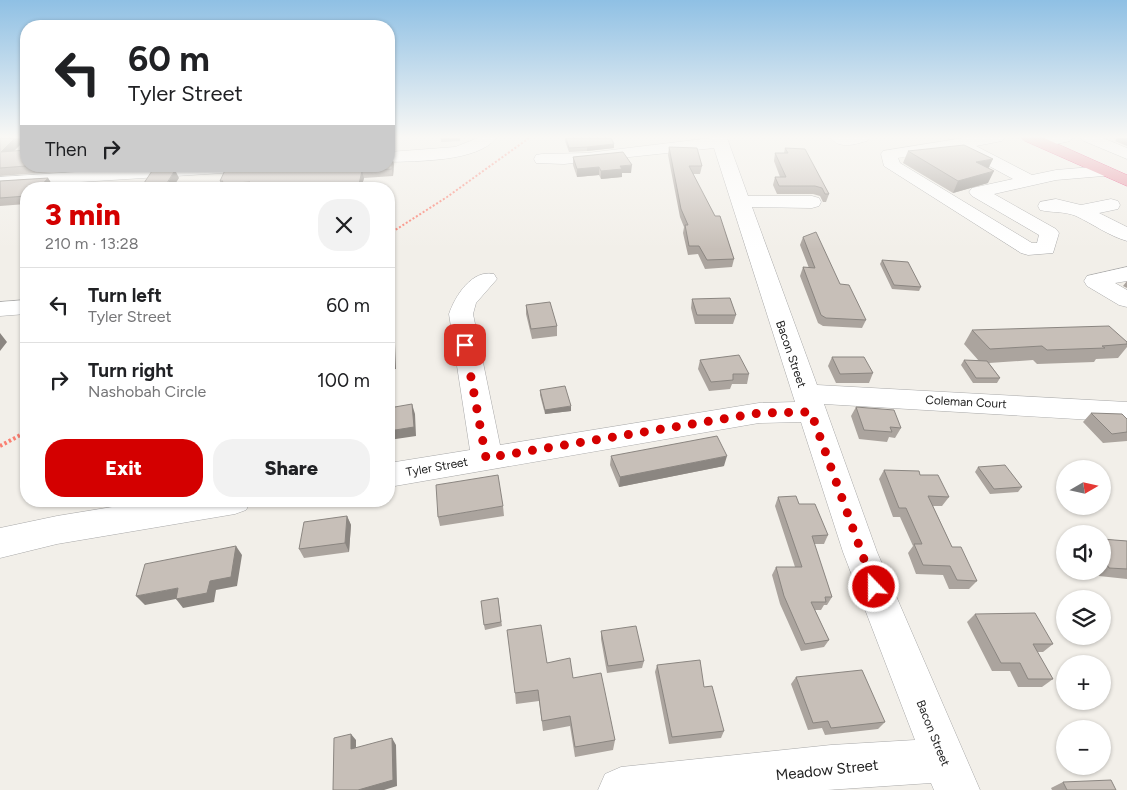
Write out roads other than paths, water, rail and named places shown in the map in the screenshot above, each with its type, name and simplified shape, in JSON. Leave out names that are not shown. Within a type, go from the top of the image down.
[{"type":"highway","points":[[1111,175],[1127,182]]},
{"type":"street","points":[[0,182],[75,175]]},
{"type":"street","name":"Bacon Street","points":[[731,175],[860,552],[950,775]]},
{"type":"street","points":[[907,175],[1028,249],[1046,249],[1049,233],[978,192]]},
{"type":"street","points":[[943,197],[978,192],[1023,175]]},
{"type":"street","points":[[1047,175],[1065,175]]},
{"type":"street","points":[[1054,176],[1127,235]]},
{"type":"street","points":[[1087,204],[1127,193]]},
{"type":"street","points":[[739,201],[812,202]]},
{"type":"street","points":[[1047,206],[1087,204],[1119,206]]},
{"type":"street","points":[[1127,274],[1095,281],[1127,300]]},
{"type":"street","points":[[486,279],[465,301],[462,314],[486,458]]},
{"type":"street","points":[[0,309],[20,307]]},
{"type":"street","name":"Coleman Court","points":[[808,403],[846,395],[1127,412]]},
{"type":"street","name":"Tyler Street","points":[[395,474],[759,413],[808,403]]},
{"type":"street","points":[[0,543],[56,530],[198,507]]},
{"type":"street","name":"Meadow Street","points":[[622,790],[772,775],[830,767],[950,775]]}]
